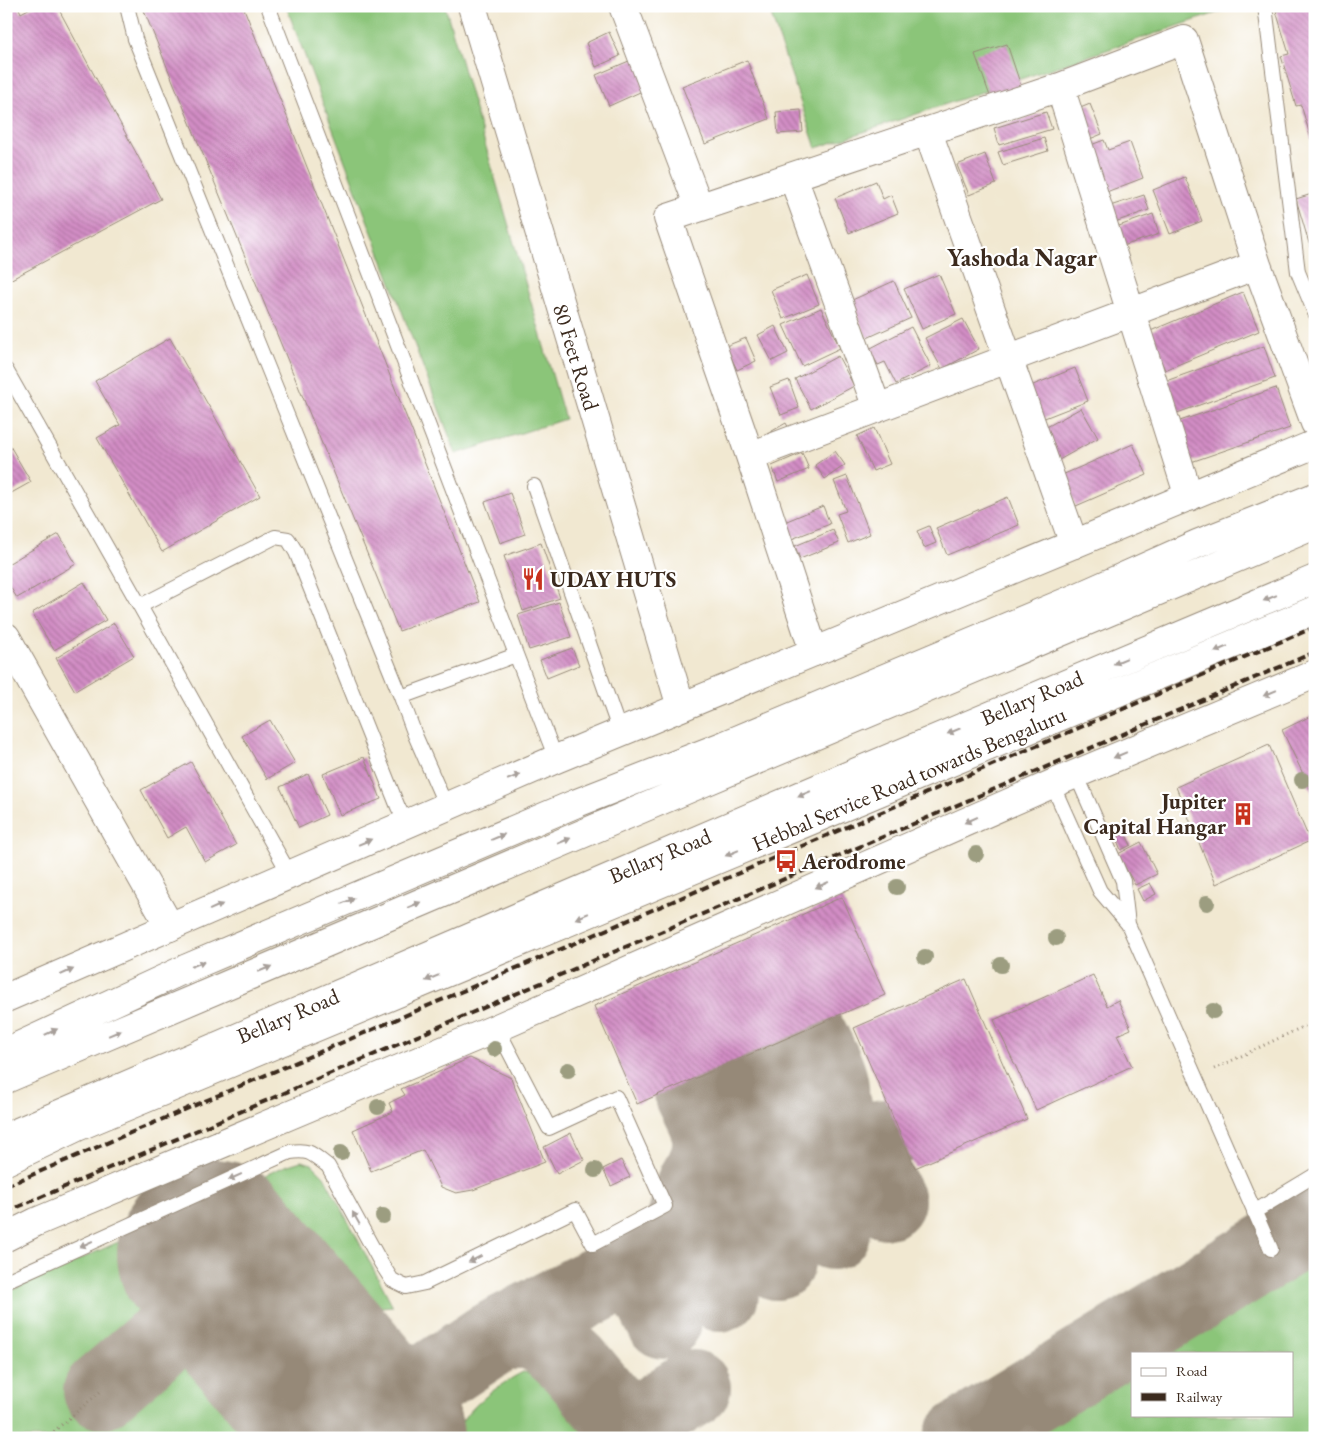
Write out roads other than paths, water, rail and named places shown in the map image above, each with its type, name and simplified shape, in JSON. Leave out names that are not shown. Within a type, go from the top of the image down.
[{"type":"main road","name":"80 Feet Road","points":[[472,6],[681,707]]},
{"type":"main road","points":[[623,6],[699,208]]},
{"type":"main road","points":[[814,652],[750,456],[668,218],[1060,87],[1184,40],[1257,266],[1315,423]]},
{"type":"main road","points":[[1060,87],[1189,497]]},
{"type":"main road","points":[[928,132],[1074,544]]},
{"type":"main road","points":[[793,177],[877,408]]},
{"type":"main road","points":[[750,456],[1257,266]]},
{"type":"main road","points":[[6,998],[556,759],[1315,444]]},
{"type":"main road","points":[[6,1052],[185,969],[577,803],[725,745],[1078,597],[1197,544],[1315,497]]},
{"type":"main road","points":[[6,1079],[713,778],[1315,525]]},
{"type":"main road","name":"Bellary Road","points":[[6,1137],[792,799],[1315,579]]},
{"type":"main road","name":"Hebbal Service Road towards Bengaluru","points":[[6,1161],[86,1123],[1315,610]]},
{"type":"main road","points":[[6,636],[170,927]]},
{"type":"main road","points":[[6,1237],[45,1218],[497,1028],[1064,779],[1315,674]]},
{"type":"lane","points":[[127,6],[139,48],[415,735],[446,806]]},
{"type":"lane","points":[[268,6],[556,759]]},
{"type":"lane","points":[[1265,6],[1298,272],[1315,313]]},
{"type":"lane","points":[[6,370],[290,875]]},
{"type":"lane","points":[[534,486],[620,732]]},
{"type":"lane","points":[[140,606],[276,537],[288,539],[296,552],[398,807],[407,824]]},
{"type":"lane","points":[[401,697],[516,655]]},
{"type":"lane","points":[[1064,779],[1100,891],[1128,924]]},
{"type":"lane","points":[[1064,779],[1123,881],[1128,924],[1194,1078],[1271,1249]]},
{"type":"lane","points":[[6,1281],[290,1152],[303,1150],[314,1155],[328,1166],[381,1263],[392,1280],[406,1287],[425,1283],[575,1210],[593,1244],[665,1206],[616,1097],[549,1128],[497,1028]]},
{"type":"lane","points":[[1254,1212],[1315,1176]]},
{"type":"railway","points":[[6,1186],[1315,627]]},
{"type":"railway","points":[[6,1212],[1315,652]]},
{"type":"place","name":"UDAY HUTS","points":[[533,579]]},
{"type":"place","name":"Jupiter Capital Hangar","points":[[1243,814]]},
{"type":"place","name":"Aerodrome","points":[[786,861]]},
{"type":"district","name":"Yashoda Nagar","points":[[1022,257]]}]
